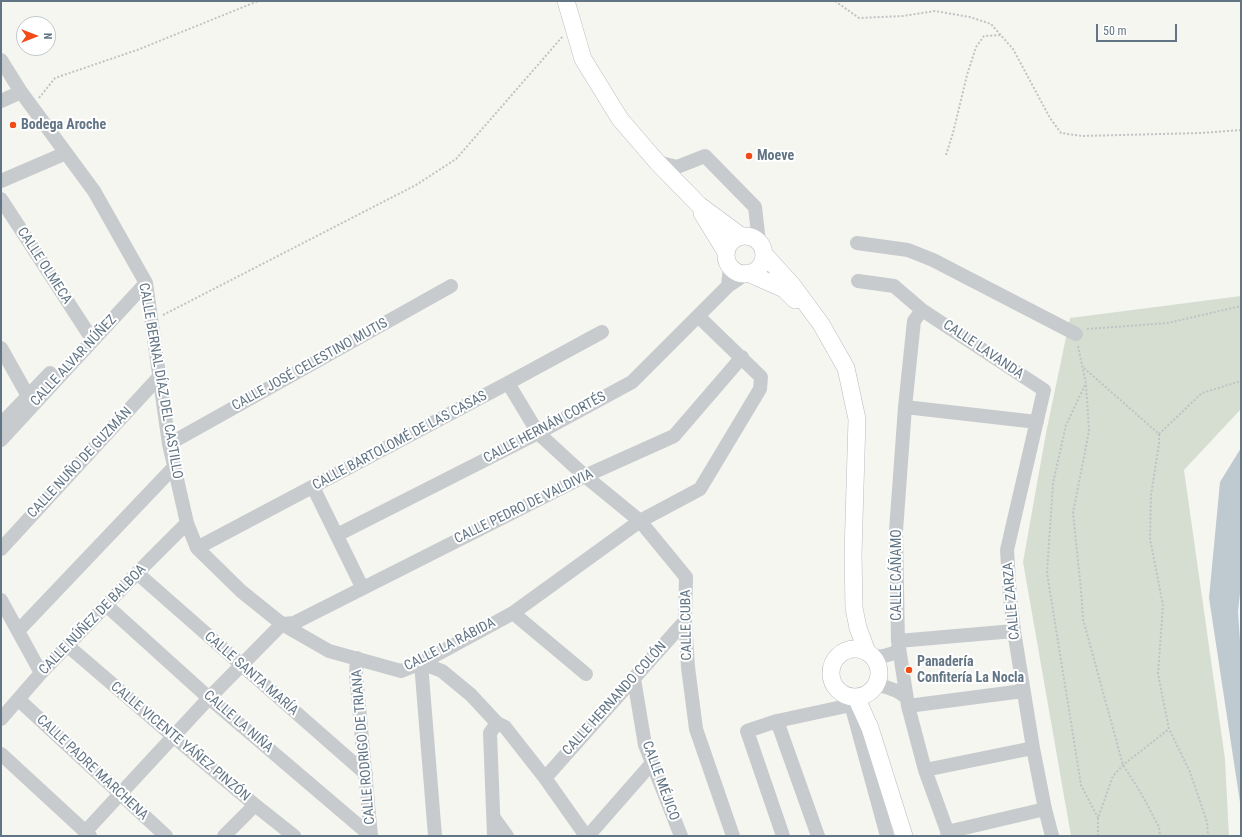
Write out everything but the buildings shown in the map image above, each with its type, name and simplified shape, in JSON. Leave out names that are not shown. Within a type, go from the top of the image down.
[{"type":"main road","points":[[566,1],[583,59],[620,119],[699,205],[741,236]]},
{"type":"main road","points":[[699,205],[702,215],[738,266],[784,290],[820,324]]},
{"type":"main road","points":[[761,248],[762,262],[754,272],[738,266],[728,247],[733,240],[741,236],[754,238],[793,286],[820,324],[846,368],[857,419],[853,554],[854,608],[858,628],[869,655],[878,666],[879,671],[879,676],[860,695]]},
{"type":"main road","points":[[854,608],[849,634],[841,653],[834,660],[832,665],[831,680],[840,692],[860,695]]},
{"type":"main road","points":[[841,653],[849,650],[858,650],[869,655]]},
{"type":"main road","points":[[860,695],[904,836]]},
{"type":"street","name":"CALLE BERNAL DÍAZ DEL CASTILLO","points":[[1,60],[21,92],[94,191],[144,280],[168,444],[187,523],[197,548]]},
{"type":"street","points":[[1,101],[21,92]]},
{"type":"street","points":[[1,181],[66,153]]},
{"type":"street","points":[[658,162],[677,167],[705,156],[755,207],[761,248]]},
{"type":"street","name":"CALLE OLMECA","points":[[1,199],[88,333]]},
{"type":"street","points":[[857,243],[908,250],[933,260],[1076,334]]},
{"type":"street","name":"CALLE HERNÁN CORTÉS","points":[[337,535],[538,433],[632,382],[728,286],[738,266]]},
{"type":"street","name":"CALLE ALVAR NÚÑEZ","points":[[1,424],[88,333],[144,280]]},
{"type":"street","name":"CALLE ALVAR NÚÑEZ","points":[[1,440],[144,280]]},
{"type":"street","name":"CALLE LAVANDA","points":[[858,281],[894,286],[922,310],[1044,390]]},
{"type":"street","name":"CALLE JOSÉ CELESTINO MUTIS","points":[[168,444],[451,286]]},
{"type":"street","name":"CALLE CÁÑAMO","points":[[922,310],[914,321],[905,406],[896,531],[898,644],[907,702],[925,770],[948,834]]},
{"type":"street","name":"CALLE LA RÁBIDA","points":[[197,548],[241,590],[282,624],[329,651],[402,671],[421,663],[513,612],[640,521],[700,489],[760,389],[761,377],[698,316]]},
{"type":"street","name":"CALLE BARTOLOMÉ DE LAS CASAS","points":[[197,548],[602,332]]},
{"type":"street","points":[[1,348],[28,396]]},
{"type":"street","name":"CALLE PEDRO DE VALDIVIA","points":[[282,624],[294,623],[362,587],[585,476],[674,436],[742,357]]},
{"type":"street","name":"CALLE NUÑO DE GUZMÁN","points":[[1,549],[159,377]]},
{"type":"street","name":"CALLE CUBA","points":[[508,383],[538,433],[585,476],[640,521],[686,578],[684,620],[696,729],[733,836]]},
{"type":"street","name":"CALLE ZARZA","points":[[1044,390],[1007,550],[1010,596],[1023,690],[1045,809],[1052,836]]},
{"type":"street","points":[[905,406],[1037,422]]},
{"type":"street","points":[[18,631],[174,467]]},
{"type":"street","points":[[313,487],[362,587]]},
{"type":"street","name":"CALLE NÚÑEZ DE BALBOA","points":[[1,719],[41,673],[187,523]]},
{"type":"street","name":"CALLE SANTA MARÍA","points":[[137,573],[366,774]]},
{"type":"street","points":[[1,600],[41,673]]},
{"type":"street","name":"CALLE LA NIÑA","points":[[106,605],[209,698],[371,836]]},
{"type":"street","points":[[513,612],[586,674]]},
{"type":"street","name":"CALLE HERNANDO COLÓN","points":[[545,778],[634,679],[684,620]]},
{"type":"street","points":[[1,754],[87,834],[120,794],[209,698],[282,624]]},
{"type":"street","points":[[869,655],[884,656],[894,653],[898,644],[1014,631]]},
{"type":"street","name":"CALLE VICENTE YÁÑEZ PINZÓN","points":[[68,646],[174,737],[294,836]]},
{"type":"street","name":"CALLE RODRIGO DE TRIANA","points":[[357,658],[356,674],[371,836]]},
{"type":"street","points":[[435,836],[421,663],[442,671],[471,694],[497,723],[505,727],[545,778],[587,836],[652,763]]},
{"type":"street","name":"CALLE MÉJICO","points":[[634,679],[645,745],[680,836]]},
{"type":"street","points":[[783,836],[747,731],[886,687],[897,690],[907,702],[1023,690]]},
{"type":"street","points":[[860,695],[887,836]]},
{"type":"street","name":"CALLE PADRE MARCHENA","points":[[19,700],[166,836]]},
{"type":"street","points":[[777,721],[818,836]]},
{"type":"street","points":[[494,836],[490,733],[497,723]]},
{"type":"street","points":[[925,770],[1033,748]]},
{"type":"street","points":[[228,835],[255,805]]},
{"type":"street","points":[[948,834],[1045,809]]},
{"type":"street","points":[[494,818],[507,836]]},
{"type":"path","points":[[32,107],[55,78],[137,50],[258,1]]},
{"type":"path","points":[[835,1],[859,18],[904,16],[935,11],[970,17],[991,24],[1013,49],[1050,118],[1061,133],[1082,136],[1201,133],[1241,130]]},
{"type":"path","points":[[151,321],[416,185],[456,159],[573,24]]},
{"type":"path","points":[[946,155],[976,47],[984,36],[1001,34]]},
{"type":"path","points":[[1160,836],[1159,827],[1141,793],[1123,766],[1083,619],[1073,513],[1089,431],[1086,384],[1075,329],[1168,323],[1241,306]]},
{"type":"path","points":[[1083,367],[1159,434],[1160,444],[1150,494],[1150,539],[1163,605],[1158,674],[1169,729],[1190,772],[1207,822],[1208,836]]},
{"type":"path","points":[[1159,434],[1202,393],[1241,381]]},
{"type":"path","points":[[1086,384],[1066,425],[1053,483],[1047,574],[1081,785],[1098,818]]},
{"type":"path","points":[[1098,836],[1098,818],[1112,776],[1169,729]]},
{"type":"shaded area","points":[[1241,296],[1241,409],[1184,470],[1225,759],[1229,836],[1071,836],[1023,562],[1046,433],[1070,318]]},
{"type":"shaded area","points":[[1241,448],[1241,583],[1238,612],[1241,655],[1241,809],[1209,598],[1220,482]]},
{"type":"place","name":"Bodega Aroche","points":[[13,125]]},
{"type":"place","name":"Moeve","points":[[749,156]]},
{"type":"place","name":"Panadería Confitería La Nocla","points":[[909,670]]}]
